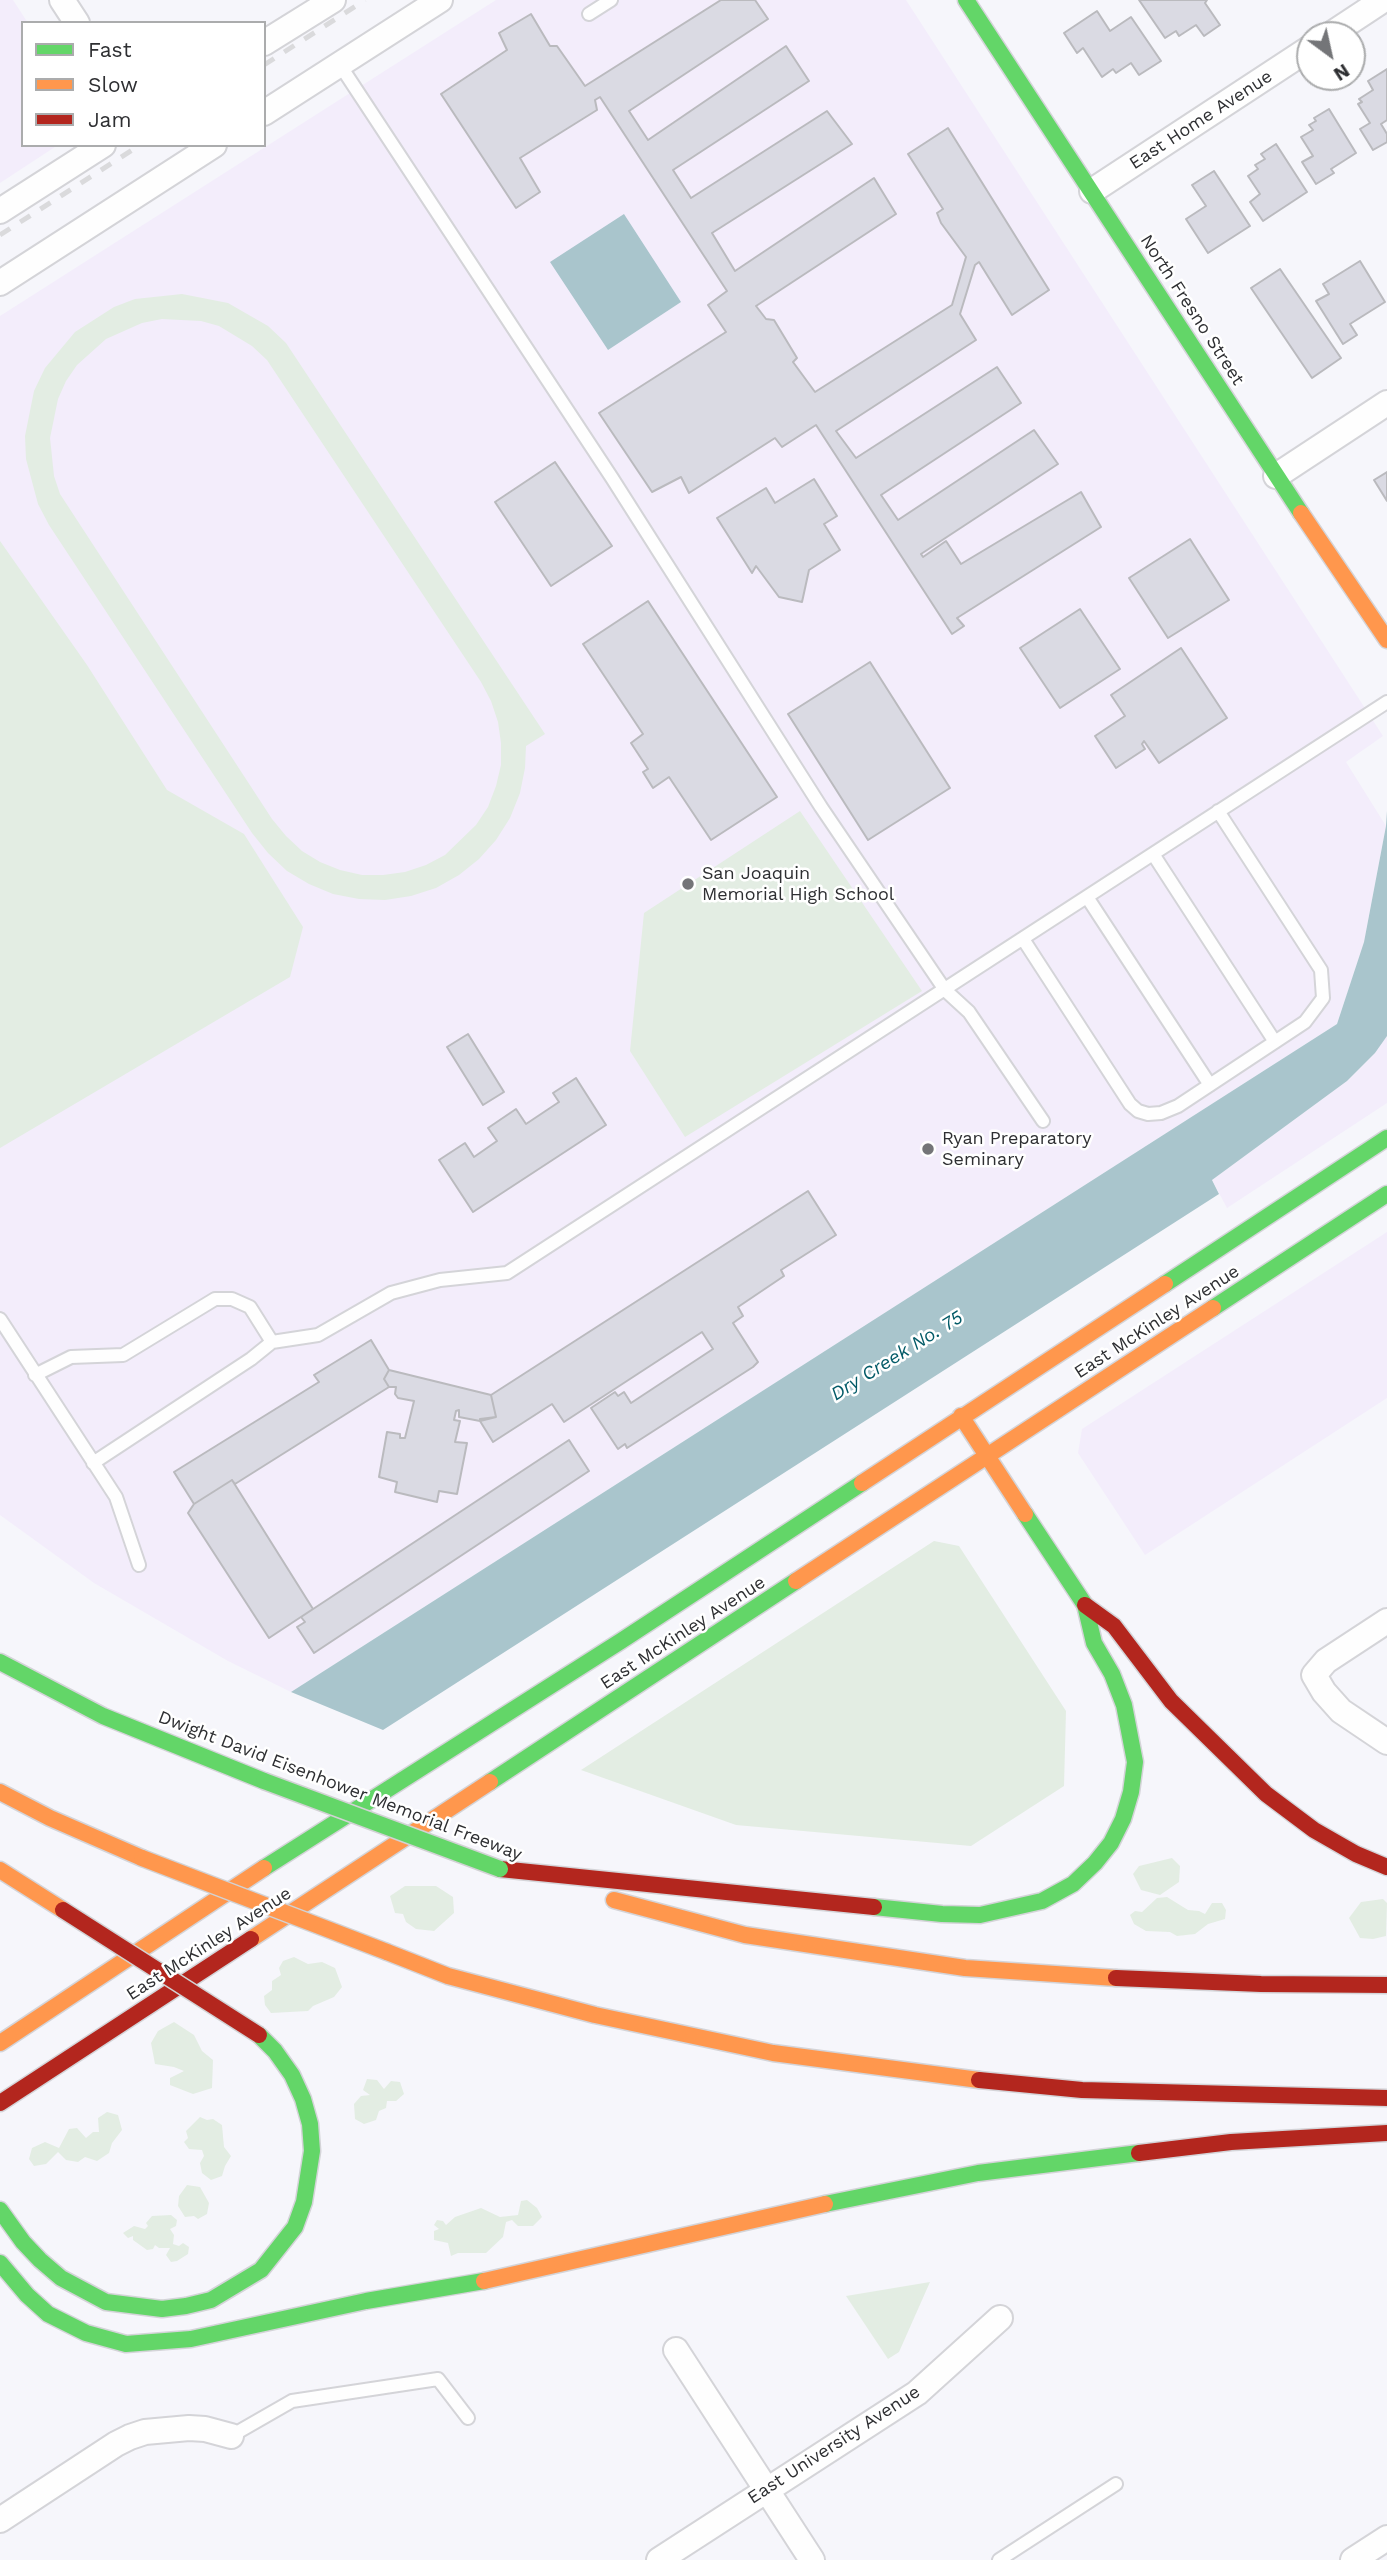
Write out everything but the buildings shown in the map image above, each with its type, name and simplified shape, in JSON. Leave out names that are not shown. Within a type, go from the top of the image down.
[{"type":"main road","name":"North Fresno Street","points":[[966,0],[1276,476],[1387,640]]},
{"type":"main road","name":"East McKinley Avenue","points":[[0,2043],[153,1940],[465,1738],[621,1641],[1387,1138]]},
{"type":"main road","name":"East McKinley Avenue","points":[[0,2104],[1387,1194]]},
{"type":"main road","points":[[500,1869],[942,1914],[980,1915],[1042,1901],[1073,1884],[1095,1863],[1111,1843],[1123,1819],[1131,1792],[1135,1762],[1124,1705],[1112,1674],[1094,1643],[1085,1605],[961,1416]]},
{"type":"main road","points":[[1085,1605],[1114,1626],[1171,1701],[1266,1794],[1314,1830],[1356,1854],[1387,1867]]},
{"type":"main road","name":"Dwight David Eisenhower Memorial Freeway","points":[[0,1662],[103,1716],[264,1781],[500,1869],[745,1935],[965,1968],[1111,1978],[1261,1984],[1387,1985]]},
{"type":"main road","points":[[0,1792],[50,1818],[142,1858],[448,1976],[595,2015],[773,2053],[963,2078],[1082,2090],[1387,2098]]},
{"type":"main road","points":[[0,1870],[259,2035],[292,2075],[303,2099],[310,2124],[312,2151],[304,2202],[295,2227],[279,2250],[261,2270],[211,2300],[186,2306],[162,2309],[133,2307],[106,2301],[82,2291],[51,2269],[23,2242],[0,2210]]},
{"type":"main road","points":[[0,2263],[27,2295],[48,2314],[66,2325],[126,2344],[155,2343],[191,2339],[366,2301],[489,2280],[793,2210],[978,2174],[1231,2142],[1387,2133]]},
{"type":"street","points":[[62,0],[76,21]]},
{"type":"street","points":[[266,42],[333,0]]},
{"type":"street","points":[[266,112],[440,0]]},
{"type":"street","points":[[1351,21],[1383,0]]},
{"type":"street","name":"East Home Avenue","points":[[1092,191],[1296,57]]},
{"type":"street","points":[[0,211],[100,147]]},
{"type":"street","points":[[0,283],[212,147]]},
{"type":"street","points":[[1276,476],[1387,403]]},
{"type":"street","points":[[1387,1621],[1326,1661],[1314,1675],[1324,1692],[1341,1711],[1387,1742]]},
{"type":"street","name":"East University Avenue","points":[[659,2560],[917,2393],[1000,2318]]},
{"type":"street","points":[[676,2350],[812,2560]]},
{"type":"street","points":[[0,2520],[130,2437],[145,2432],[189,2428],[205,2428],[231,2436]]},
{"type":"street","points":[[1353,2560],[1387,2538]]},
{"type":"lane","points":[[589,14],[611,0]]},
{"type":"lane","points":[[340,65],[612,478],[821,807],[945,990],[969,1012],[1043,1121]]},
{"type":"lane","points":[[93,1463],[251,1359],[272,1342],[318,1335],[391,1293],[440,1280],[508,1273],[1387,702]]},
{"type":"lane","points":[[1023,939],[1118,1085],[1138,1111],[1148,1114],[1161,1113],[1178,1106],[1210,1085],[1305,1021],[1323,998],[1321,970],[1218,811]]},
{"type":"lane","points":[[1153,854],[1275,1042]]},
{"type":"lane","points":[[1087,897],[1210,1085]]},
{"type":"lane","points":[[35,1375],[71,1356],[123,1355],[215,1299],[232,1300],[250,1307],[272,1342]]},
{"type":"lane","points":[[0,1319],[3,1335],[35,1375],[116,1497],[139,1565]]},
{"type":"lane","points":[[231,2436],[292,2401],[438,2379],[468,2418]]},
{"type":"lane","points":[[999,2560],[1116,2484]]},
{"type":"shaded area","points":[[0,0],[13,0],[27,21],[21,21],[21,147],[55,147],[0,183]]},
{"type":"shaded area","name":"San Joaquin Memorial High School","points":[[496,0],[906,0],[1383,736],[1346,762],[1386,826],[1364,942],[1337,1024],[291,1692],[228,1661],[94,1583],[0,1515],[0,316]]},
{"type":"shaded area","points":[[182,294],[228,303],[268,326],[286,343],[545,734],[526,746],[520,793],[510,818],[496,840],[479,859],[459,875],[436,888],[385,900],[333,894],[287,871],[268,853],[252,833],[49,525],[38,504],[26,459],[25,436],[34,391],[45,368],[75,332],[114,307],[135,299]],"holes":[[[162,319],[201,321],[219,326],[252,346],[267,360],[491,701],[498,722],[501,765],[488,807],[476,825],[445,855],[426,865],[405,872],[362,875],[320,862],[302,851],[286,836],[272,819],[60,494],[54,476],[50,438],[58,399],[77,365],[106,339],[142,323]]]},
{"type":"shaded area","points":[[0,541],[87,665],[167,790],[244,834],[303,927],[290,977],[0,1148]]},
{"type":"shaded area","points":[[800,811],[922,991],[685,1137],[630,1051],[644,913]]},
{"type":"shaded area","points":[[1387,1036],[1387,1103],[1227,1208],[1212,1180],[1347,1081],[1375,1053]]},
{"type":"shaded area","points":[[1387,1232],[1387,1398],[1145,1555],[1078,1453],[1082,1429]]},
{"type":"shaded area","points":[[934,1541],[959,1546],[1066,1711],[1064,1786],[971,1846],[736,1825],[581,1770]]},
{"type":"shaded area","points":[[1172,1858],[1180,1866],[1179,1882],[1160,1895],[1141,1890],[1133,1874],[1139,1866]]},
{"type":"shaded area","points":[[405,1886],[436,1886],[453,1897],[454,1913],[434,1931],[416,1929],[406,1922],[403,1914],[395,1913],[390,1896]]},
{"type":"shaded area","points":[[1167,1897],[1188,1910],[1205,1914],[1212,1903],[1222,1903],[1226,1910],[1225,1919],[1208,1924],[1195,1934],[1177,1936],[1170,1932],[1146,1931],[1134,1924],[1130,1915],[1135,1911],[1142,1912],[1157,1898]]},
{"type":"shaded area","points":[[1383,1899],[1387,1903],[1386,1936],[1360,1938],[1349,1918],[1361,1902]]},
{"type":"shaded area","points":[[294,1957],[308,1964],[322,1962],[335,1968],[342,1987],[334,1997],[308,2011],[271,2013],[265,2005],[264,1996],[272,1990],[272,1981],[281,1975],[279,1968],[283,1961]]},
{"type":"shaded area","points":[[174,2022],[194,2035],[202,2051],[213,2060],[212,2088],[193,2094],[170,2085],[170,2078],[184,2071],[155,2064],[151,2043],[158,2031]]},
{"type":"shaded area","points":[[367,2079],[377,2080],[384,2089],[391,2081],[400,2082],[404,2094],[396,2101],[387,2101],[386,2108],[379,2111],[376,2120],[364,2124],[355,2119],[354,2104],[361,2096],[370,2095],[363,2090]]},
{"type":"shaded area","points":[[107,2112],[118,2115],[122,2130],[112,2143],[109,2153],[97,2161],[85,2157],[78,2162],[66,2160],[58,2152],[46,2164],[34,2166],[29,2159],[32,2148],[45,2142],[59,2148],[69,2129],[77,2128],[86,2138],[93,2132],[99,2132],[98,2118]]},
{"type":"shaded area","points":[[200,2117],[213,2119],[222,2125],[224,2147],[231,2156],[222,2176],[211,2180],[202,2173],[202,2150],[189,2149],[184,2142],[188,2138],[186,2131]]},
{"type":"shaded area","points":[[187,2185],[200,2187],[209,2203],[207,2214],[198,2219],[194,2216],[185,2217],[178,2206],[179,2196]]},
{"type":"shaded area","points":[[527,2200],[537,2208],[542,2217],[533,2226],[518,2226],[512,2220],[506,2222],[503,2237],[486,2253],[458,2253],[451,2256],[448,2243],[434,2240],[434,2231],[439,2229],[434,2225],[437,2220],[446,2225],[455,2217],[481,2208],[500,2217],[518,2215],[521,2201]]},
{"type":"shaded area","points":[[171,2215],[177,2220],[176,2226],[170,2229],[174,2235],[173,2244],[179,2246],[183,2243],[189,2247],[188,2254],[177,2261],[171,2262],[166,2255],[170,2248],[159,2248],[155,2245],[153,2249],[147,2250],[133,2240],[133,2236],[128,2238],[123,2233],[134,2226],[145,2229],[152,2216]]},
{"type":"shaded area","points":[[930,2282],[899,2352],[888,2359],[846,2296]]},
{"type":"water","points":[[624,214],[681,302],[608,350],[550,262]]},
{"type":"water","name":"Dry Creek No. 75","points":[[1387,811],[1387,1036],[1375,1053],[1347,1081],[1212,1180],[1219,1194],[383,1730],[291,1692],[1337,1024],[1364,942]]},
{"type":"railway","points":[[266,64],[365,0]]},
{"type":"railway","points":[[0,235],[137,147]]},
{"type":"traffic: fast","points":[[966,0],[1301,513]]},
{"type":"traffic: fast","points":[[1165,1284],[1387,1138]]},
{"type":"traffic: fast","points":[[1213,1308],[1387,1194]]},
{"type":"traffic: fast","points":[[264,1868],[621,1641],[862,1483]]},
{"type":"traffic: fast","points":[[874,1907],[980,1915],[1042,1901],[1073,1884],[1095,1863],[1111,1843],[1123,1819],[1131,1792],[1135,1762],[1124,1705],[1112,1674],[1094,1643],[1085,1605],[1025,1514]]},
{"type":"traffic: fast","points":[[490,1782],[796,1581]]},
{"type":"traffic: fast","points":[[0,1662],[103,1716],[264,1781]]},
{"type":"traffic: fast","points":[[264,1781],[500,1869]]},
{"type":"traffic: fast","points":[[0,2210],[40,2260],[61,2278],[106,2302],[162,2309],[186,2306],[211,2300],[261,2270],[295,2227],[304,2202],[312,2151],[310,2124],[303,2099],[292,2075],[275,2051],[259,2035]]},
{"type":"traffic: fast","points":[[825,2204],[978,2173],[1139,2153]]},
{"type":"traffic: fast","points":[[0,2263],[27,2295],[48,2314],[86,2333],[126,2344],[191,2339],[366,2301],[484,2281]]},
{"type":"traffic: slow","points":[[1301,513],[1387,640]]},
{"type":"traffic: slow","points":[[862,1483],[1165,1284]]},
{"type":"traffic: slow","points":[[796,1581],[1213,1308]]},
{"type":"traffic: slow","points":[[961,1416],[1025,1514]]},
{"type":"traffic: slow","points":[[251,1939],[490,1782]]},
{"type":"traffic: slow","points":[[0,1792],[50,1818],[142,1858]]},
{"type":"traffic: slow","points":[[142,1858],[387,1952]]},
{"type":"traffic: slow","points":[[0,2043],[264,1868]]},
{"type":"traffic: slow","points":[[0,1870],[63,1910]]},
{"type":"traffic: slow","points":[[614,1900],[745,1935],[965,1968],[1116,1978]]},
{"type":"traffic: slow","points":[[387,1952],[448,1976],[595,2015],[773,2053],[979,2080]]},
{"type":"traffic: slow","points":[[484,2281],[825,2204]]},
{"type":"traffic: jam","points":[[1085,1605],[1114,1626],[1171,1701],[1266,1794],[1314,1830],[1356,1854],[1387,1867]]},
{"type":"traffic: jam","points":[[500,1869],[874,1907]]},
{"type":"traffic: jam","points":[[63,1910],[259,2035]]},
{"type":"traffic: jam","points":[[0,2103],[251,1939]]},
{"type":"traffic: jam","points":[[1116,1978],[1261,1984],[1387,1985]]},
{"type":"traffic: jam","points":[[979,2080],[1082,2090],[1387,2098]]},
{"type":"traffic: jam","points":[[1139,2153],[1231,2142],[1387,2133]]},
{"type":"place","name":"San Joaquin Memorial High School","points":[[688,884]]},
{"type":"place","name":"Ryan Preparatory Seminary","points":[[928,1149]]}]
